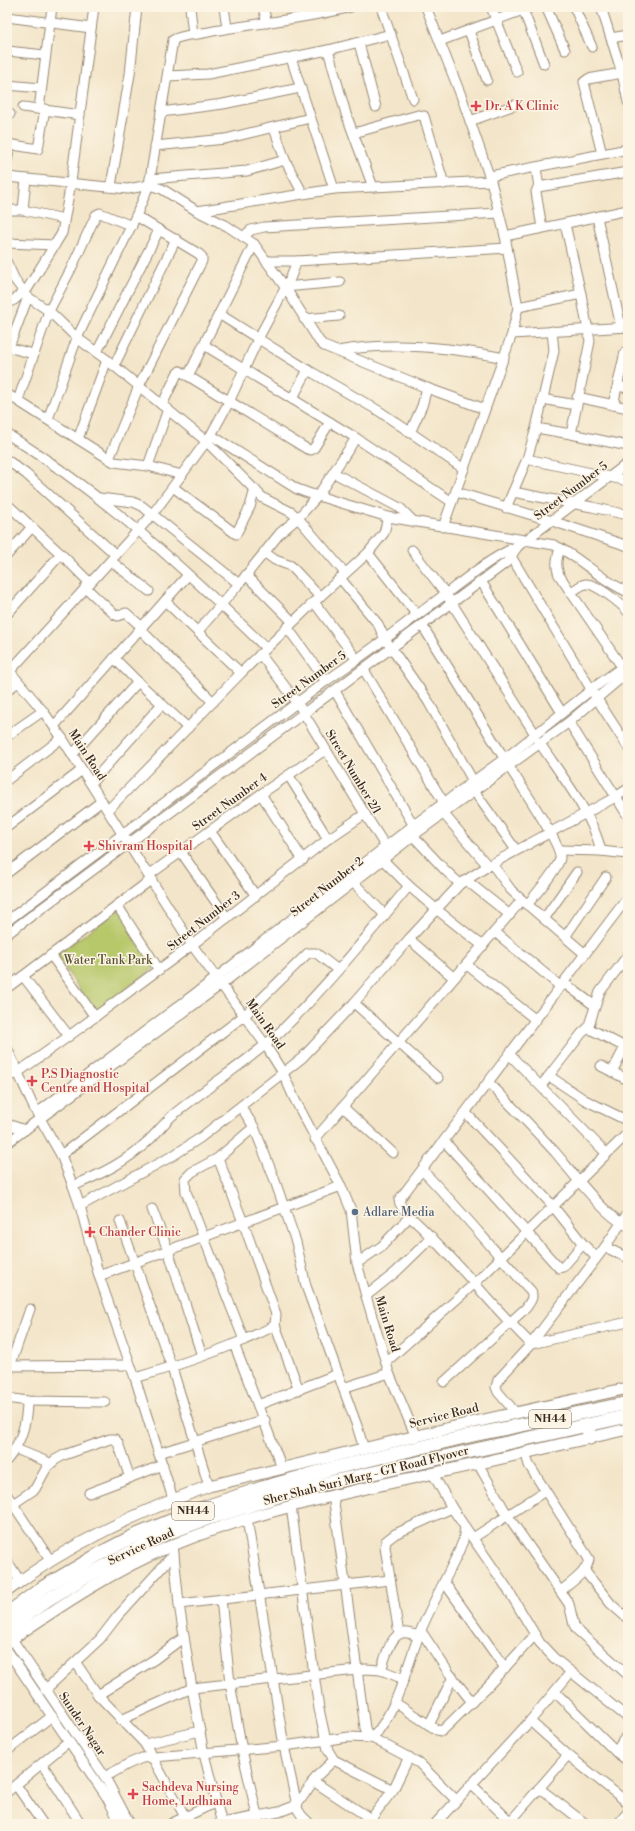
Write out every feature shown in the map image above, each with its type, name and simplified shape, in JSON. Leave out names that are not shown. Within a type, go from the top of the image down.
[{"type":"highway","name":"NH44","points":[[399,1448],[480,1434],[628,1403]]},
{"type":"highway","name":"NH44","points":[[587,1424],[628,1416]]},
{"type":"highway","name":"Sher Shah Suri Marg - GT Road Flyover","points":[[7,1614],[44,1594],[83,1578],[165,1534],[258,1502],[302,1489],[587,1424]]},
{"type":"highway","points":[[587,1424],[590,1438]]},
{"type":"highway","name":"Sher Shah Suri Marg - GT Road Flyover","points":[[8,1636],[44,1594],[81,1564],[132,1537],[198,1510],[262,1488],[399,1448]]},
{"type":"main road","name":"Service Road","points":[[7,1591],[50,1560],[94,1535],[173,1499],[209,1486],[364,1449],[399,1448],[416,1436],[628,1387]]},
{"type":"main road","name":"Service Road","points":[[8,1636],[76,1595],[143,1559],[174,1549],[247,1519],[333,1495],[433,1474],[628,1429]]},
{"type":"street","points":[[7,161],[8,144],[36,150],[38,149],[42,109],[40,88],[52,7]]},
{"type":"street","points":[[33,354],[8,347],[26,295],[62,234],[71,182],[94,7]]},
{"type":"street","points":[[111,186],[130,74],[138,7]]},
{"type":"street","points":[[190,7],[193,35]]},
{"type":"street","points":[[224,7],[227,28]]},
{"type":"street","points":[[263,7],[266,23]]},
{"type":"street","points":[[303,7],[305,16]]},
{"type":"street","points":[[48,419],[77,338],[132,226],[149,182],[173,40],[227,28],[266,23],[351,7]]},
{"type":"street","points":[[381,7],[392,34],[413,99]]},
{"type":"street","points":[[426,7],[470,121],[490,179],[508,248],[518,307],[512,334],[504,358],[443,527]]},
{"type":"street","points":[[491,7],[517,72]]},
{"type":"street","points":[[546,7],[565,50]]},
{"type":"street","points":[[574,7],[592,47]]},
{"type":"street","points":[[601,7],[625,73],[628,102]]},
{"type":"street","points":[[440,41],[496,21],[526,8],[544,64]]},
{"type":"street","points":[[7,17],[91,28]]},
{"type":"street","points":[[469,31],[487,80]]},
{"type":"street","points":[[168,76],[198,75],[291,58],[392,34]]},
{"type":"street","points":[[611,38],[628,35]]},
{"type":"street","points":[[359,43],[376,107]]},
{"type":"street","points":[[328,50],[338,90],[373,187]]},
{"type":"street","points":[[7,51],[45,55]]},
{"type":"street","points":[[291,58],[334,188]]},
{"type":"street","points":[[602,154],[584,82],[588,79],[625,73]]},
{"type":"street","points":[[7,85],[40,88]]},
{"type":"street","points":[[161,112],[223,104],[300,88]]},
{"type":"street","points":[[470,121],[515,105]]},
{"type":"street","points":[[22,107],[80,115]]},
{"type":"street","points":[[354,133],[418,115],[424,116],[444,184]]},
{"type":"street","points":[[156,146],[217,140],[274,128],[310,118]]},
{"type":"street","points":[[274,128],[285,160],[302,192]]},
{"type":"street","points":[[197,211],[302,192],[334,188],[444,184],[490,179],[628,149]]},
{"type":"street","points":[[7,177],[135,189],[149,182],[247,171],[285,160]]},
{"type":"street","points":[[536,168],[539,187],[536,192],[542,228]]},
{"type":"street","points":[[539,187],[628,172]]},
{"type":"street","points":[[23,210],[26,179]]},
{"type":"street","points":[[149,182],[197,211],[226,226],[254,244],[285,287],[304,319],[324,346],[427,388],[485,409]]},
{"type":"street","points":[[7,210],[23,210],[64,219]]},
{"type":"street","points":[[505,236],[628,210]]},
{"type":"street","points":[[18,400],[49,311],[71,270],[97,214],[100,213],[132,226]]},
{"type":"street","points":[[242,236],[251,230],[264,227],[499,213]]},
{"type":"street","points":[[109,459],[139,386],[202,261],[200,255],[136,216]]},
{"type":"street","points":[[512,334],[625,327],[597,217]]},
{"type":"street","points":[[565,224],[590,342],[571,434]]},
{"type":"street","points":[[97,352],[159,230]]},
{"type":"street","points":[[78,439],[111,363],[176,239]]},
{"type":"street","points":[[7,243],[55,245]]},
{"type":"street","points":[[188,376],[254,244]]},
{"type":"street","points":[[266,261],[297,261],[508,248]]},
{"type":"street","points":[[8,670],[152,515],[209,438],[229,402],[258,339],[294,271],[297,261]]},
{"type":"street","points":[[7,263],[15,280],[26,295],[49,311],[77,338],[97,352],[165,407],[209,438],[297,489],[317,497],[388,517],[521,543],[548,544],[560,548],[616,586],[628,592]]},
{"type":"street","points":[[285,287],[340,282]]},
{"type":"street","points":[[518,307],[581,294]]},
{"type":"street","points":[[7,303],[26,295]]},
{"type":"street","points":[[219,314],[308,370],[379,411],[464,469]]},
{"type":"street","points":[[304,319],[339,316]]},
{"type":"street","points":[[506,508],[527,459],[536,428],[554,351],[552,331]]},
{"type":"street","points":[[204,345],[356,438],[452,502]]},
{"type":"street","points":[[338,351],[365,346],[445,347],[504,358]]},
{"type":"street","points":[[613,405],[625,352]]},
{"type":"street","points":[[292,399],[308,370]]},
{"type":"street","points":[[148,466],[165,407],[178,372],[181,372],[229,402],[257,417],[307,449],[314,448],[330,422]]},
{"type":"street","points":[[618,386],[628,388]]},
{"type":"street","points":[[410,433],[422,406],[427,388]]},
{"type":"street","points":[[7,394],[119,464],[148,466],[182,475]]},
{"type":"street","points":[[542,399],[577,401],[628,408]]},
{"type":"street","points":[[536,428],[628,446]]},
{"type":"street","name":"Street Number 2/1","points":[[7,434],[36,452],[98,498],[138,531],[221,605],[263,651],[298,702],[325,750],[388,850]]},
{"type":"street","points":[[209,438],[263,498],[291,512],[298,518],[343,575],[378,624],[385,639],[428,701],[474,781]]},
{"type":"street","points":[[198,631],[239,584],[280,533],[298,518],[317,497],[356,438]]},
{"type":"street","points":[[527,459],[628,481]]},
{"type":"street","points":[[7,460],[26,474],[149,591]]},
{"type":"street","name":"Street Number 5","points":[[521,543],[628,463]]},
{"type":"street","points":[[334,473],[400,508],[414,522]]},
{"type":"street","points":[[173,487],[236,534],[250,507],[255,489]]},
{"type":"street","points":[[456,492],[628,546]]},
{"type":"street","points":[[513,492],[575,503],[628,515]]},
{"type":"street","points":[[98,498],[137,503],[239,584]]},
{"type":"street","points":[[7,504],[61,554],[114,614],[118,616],[126,613],[213,702]]},
{"type":"street","points":[[108,810],[290,624],[368,553],[384,533],[388,517]]},
{"type":"street","points":[[7,555],[32,527]]},
{"type":"street","points":[[7,934],[451,604],[481,581],[521,543]]},
{"type":"street","points":[[537,738],[562,713],[591,690],[626,671],[557,569],[556,559],[560,548]]},
{"type":"street","points":[[412,550],[446,594],[585,812],[597,834],[602,851]]},
{"type":"street","points":[[264,552],[275,560],[290,566],[317,599],[357,660]]},
{"type":"street","points":[[368,553],[417,615]]},
{"type":"street","points":[[7,614],[61,554]]},
{"type":"street","points":[[509,554],[591,690],[628,747]]},
{"type":"street","name":"Street Number 5","points":[[7,922],[326,681],[446,594],[509,554]]},
{"type":"street","points":[[54,726],[188,575]]},
{"type":"street","points":[[246,575],[290,624],[326,681]]},
{"type":"street","points":[[481,581],[562,713]]},
{"type":"street","points":[[572,592],[584,584],[593,585],[620,603],[628,612]]},
{"type":"street","points":[[165,601],[241,673]]},
{"type":"street","points":[[315,1139],[454,978],[510,915],[524,903],[558,864],[560,859],[559,850],[550,832],[422,625]]},
{"type":"street","points":[[114,658],[188,728]]},
{"type":"street","name":"Main Road","points":[[8,670],[54,726],[151,877],[192,945],[266,1044],[283,1073],[315,1139],[341,1186],[351,1210],[357,1263],[366,1296],[389,1373],[416,1436]]},
{"type":"street","points":[[364,670],[444,803]]},
{"type":"street","name":"Street Number 2","points":[[7,1143],[25,1130],[39,1116],[219,981],[354,883],[382,859],[388,850],[413,836],[474,791],[506,762],[537,738],[569,722],[597,699],[626,671]]},
{"type":"street","points":[[7,690],[18,682]]},
{"type":"street","points":[[72,755],[138,682]]},
{"type":"street","points":[[335,691],[414,826]]},
{"type":"street","points":[[91,783],[162,704]]},
{"type":"street","points":[[7,736],[43,711]]},
{"type":"street","points":[[569,722],[628,816]]},
{"type":"street","points":[[7,780],[62,738]]},
{"type":"street","name":"Street Number 4","points":[[7,988],[117,905],[181,852],[325,750]]},
{"type":"street","points":[[219,981],[388,850],[414,826],[444,803],[474,781],[506,762]]},
{"type":"street","points":[[7,827],[82,770]]},
{"type":"street","points":[[289,776],[328,839]]},
{"type":"street","points":[[80,1206],[174,1155],[200,1138],[302,1058],[354,1003],[436,909],[463,882],[516,850],[585,812],[616,797],[628,788]]},
{"type":"street","points":[[474,791],[516,850]]},
{"type":"street","points":[[261,794],[303,860]]},
{"type":"street","points":[[7,873],[102,801]]},
{"type":"street","points":[[443,813],[524,903],[585,954]]},
{"type":"street","name":"Street Number 3","points":[[7,1077],[17,1073],[95,1018],[303,860],[328,839],[364,814]]},
{"type":"street","points":[[210,831],[256,896]]},
{"type":"street","points":[[413,836],[444,870],[510,915]]},
{"type":"street","points":[[559,850],[602,851],[628,854]]},
{"type":"street","points":[[181,852],[227,918]]},
{"type":"street","points":[[382,859],[409,886],[483,946]]},
{"type":"street","points":[[544,919],[577,872]]},
{"type":"street","points":[[565,938],[606,877]]},
{"type":"street","points":[[354,883],[385,915]]},
{"type":"street","points":[[73,1186],[129,1158],[150,1140],[173,1115],[266,1044],[338,970],[409,886]]},
{"type":"street","points":[[531,1344],[509,1323],[432,1237],[402,1208],[399,1200],[489,1083],[628,896]]},
{"type":"street","points":[[117,905],[159,970]]},
{"type":"street","points":[[495,932],[562,985],[595,1006]]},
{"type":"street","points":[[409,939],[454,978]]},
{"type":"street","points":[[61,1155],[245,1015],[308,953],[316,953],[338,970]]},
{"type":"street","points":[[51,955],[95,1018]]},
{"type":"street","points":[[541,1086],[582,1033],[588,1028],[600,992],[628,955]]},
{"type":"street","points":[[467,965],[536,1020]]},
{"type":"street","points":[[23,976],[69,1036]]},
{"type":"street","points":[[354,1003],[399,1041],[438,1078]]},
{"type":"street","points":[[588,1028],[626,1044],[612,1072]]},
{"type":"street","points":[[7,1048],[17,1073],[61,1155],[73,1186],[99,1276],[135,1378],[173,1499]]},
{"type":"street","points":[[510,1055],[606,1153]]},
{"type":"street","points":[[601,1066],[628,1080]]},
{"type":"street","points":[[549,1076],[585,1100],[628,1121]]},
{"type":"street","points":[[489,1083],[580,1180],[595,1199],[624,1225]]},
{"type":"street","points":[[241,1107],[254,1127],[284,1208],[296,1242],[306,1286],[364,1449]]},
{"type":"street","points":[[343,1107],[393,1153]]},
{"type":"street","points":[[466,1113],[553,1206],[583,1244],[596,1257]]},
{"type":"street","points":[[7,1124],[25,1130]]},
{"type":"street","points":[[244,1340],[186,1192],[185,1179],[192,1172],[218,1158],[254,1127]]},
{"type":"street","points":[[386,1362],[474,1284],[628,1133]]},
{"type":"street","points":[[444,1141],[526,1233],[561,1268],[583,1244]]},
{"type":"street","points":[[218,1158],[276,1314],[275,1325],[299,1390]]},
{"type":"street","points":[[422,1170],[533,1295],[532,1300],[526,1308],[444,1382]]},
{"type":"street","points":[[99,1276],[341,1186]]},
{"type":"street","points":[[152,1209],[168,1250],[202,1356]]},
{"type":"street","points":[[516,1413],[498,1392],[496,1383],[531,1344],[596,1257],[624,1225],[628,1213]]},
{"type":"street","points":[[357,1263],[382,1246],[410,1216]]},
{"type":"street","points":[[120,1221],[172,1368],[196,1440],[209,1486]]},
{"type":"street","points":[[366,1296],[396,1272],[432,1237]]},
{"type":"street","points":[[605,1247],[628,1258]]},
{"type":"street","points":[[7,1375],[10,1361],[30,1309]]},
{"type":"street","points":[[531,1344],[628,1322]]},
{"type":"street","points":[[135,1378],[172,1368],[244,1340],[275,1325]]},
{"type":"street","points":[[234,1344],[265,1420],[282,1468]]},
{"type":"street","points":[[10,1361],[130,1365]]},
{"type":"street","points":[[343,1388],[389,1373]]},
{"type":"street","points":[[258,1405],[338,1374]]},
{"type":"street","points":[[7,1398],[27,1401],[105,1402]]},
{"type":"street","points":[[7,1460],[16,1449],[25,1424],[27,1401]]},
{"type":"street","points":[[159,1452],[265,1420]]},
{"type":"street","points":[[13,1504],[35,1489],[50,1463],[64,1455],[110,1439],[115,1439],[118,1443],[130,1478]]},
{"type":"street","points":[[16,1449],[50,1463]]},
{"type":"street","points":[[524,1452],[529,1465],[588,1556],[588,1564],[584,1570],[561,1591]]},
{"type":"street","points":[[480,1462],[481,1469],[508,1516],[569,1604],[574,1625],[577,1630],[628,1675]]},
{"type":"street","points":[[89,1493],[163,1465]]},
{"type":"street","points":[[433,1474],[452,1508],[507,1588],[535,1635],[550,1654],[628,1718]]},
{"type":"street","points":[[473,1538],[545,1491]]},
{"type":"street","points":[[7,1495],[50,1560]]},
{"type":"street","points":[[333,1495],[365,1728],[367,1733],[372,1738],[409,1757],[426,1769],[456,1800]]},
{"type":"street","points":[[291,1506],[314,1674],[330,1755],[334,1760],[393,1790]]},
{"type":"street","points":[[398,1634],[386,1547],[387,1539],[452,1508]]},
{"type":"street","points":[[247,1519],[261,1595],[284,1746],[297,1805],[302,1816],[308,1823]]},
{"type":"street","points":[[104,1777],[134,1761],[152,1758],[284,1746],[349,1737],[372,1738],[379,1731],[394,1702],[404,1679],[420,1633],[463,1541],[465,1527]]},
{"type":"street","points":[[174,1549],[179,1604],[192,1688],[204,1754],[222,1823],[258,1820],[297,1805],[313,1781],[334,1760]]},
{"type":"street","points":[[45,1690],[76,1663],[100,1639],[174,1549]]},
{"type":"street","points":[[7,1561],[20,1581]]},
{"type":"street","points":[[584,1570],[611,1604],[628,1619]]},
{"type":"street","points":[[179,1604],[390,1580]]},
{"type":"street","points":[[444,1582],[504,1668]]},
{"type":"street","points":[[221,1599],[230,1683],[242,1750],[258,1820]]},
{"type":"street","points":[[381,1670],[392,1641],[398,1634],[404,1632],[420,1633],[472,1702]]},
{"type":"street","points":[[394,1702],[437,1730],[445,1729],[535,1635]]},
{"type":"street","name":"Sunder Nagar","points":[[8,1636],[104,1777],[130,1824]]},
{"type":"street","points":[[98,1695],[154,1659],[184,1637]]},
{"type":"street","points":[[7,1650],[106,1796],[121,1824]]},
{"type":"street","points":[[76,1663],[98,1695],[121,1720],[134,1730],[146,1744],[152,1758],[187,1820]]},
{"type":"street","points":[[121,1720],[192,1688],[358,1670],[381,1670],[404,1679]]},
{"type":"street","points":[[436,1824],[456,1800],[530,1721],[571,1672]]},
{"type":"street","points":[[429,1724],[453,1677]]},
{"type":"street","points":[[555,1692],[616,1752],[628,1761]]},
{"type":"street","points":[[7,1751],[52,1716]]},
{"type":"street","points":[[530,1721],[568,1755],[628,1803]]},
{"type":"street","points":[[146,1744],[200,1732]]},
{"type":"street","points":[[616,1752],[628,1733]]},
{"type":"street","points":[[7,1792],[69,1741]]},
{"type":"street","points":[[471,1784],[511,1823],[568,1755]]},
{"type":"street","points":[[313,1781],[369,1822],[393,1790],[409,1757]]},
{"type":"street","points":[[42,1764],[81,1824]]},
{"type":"street","points":[[16,1785],[42,1824]]},
{"type":"street","points":[[539,1788],[586,1824]]},
{"type":"street","points":[[170,1824],[187,1820],[216,1802]]},
{"type":"street","points":[[618,1824],[628,1812]]},
{"type":"green space","name":"Water Tank Park","points":[[124,906],[160,964],[95,1012],[56,955]]},
{"type":"place","name":"Dr. A K Clinic","points":[[476,106]]},
{"type":"place","name":"Shivram Hospital","points":[[89,846]]},
{"type":"place","name":"P.S Diagnostic Centre and Hospital","points":[[32,1081]]},
{"type":"place","name":"Adlare Media","points":[[355,1212]]},
{"type":"place","name":"Chander Clinic","points":[[90,1232]]},
{"type":"place","name":"Sachdeva Nursing Home, Ludhiana","points":[[133,1794]]}]
